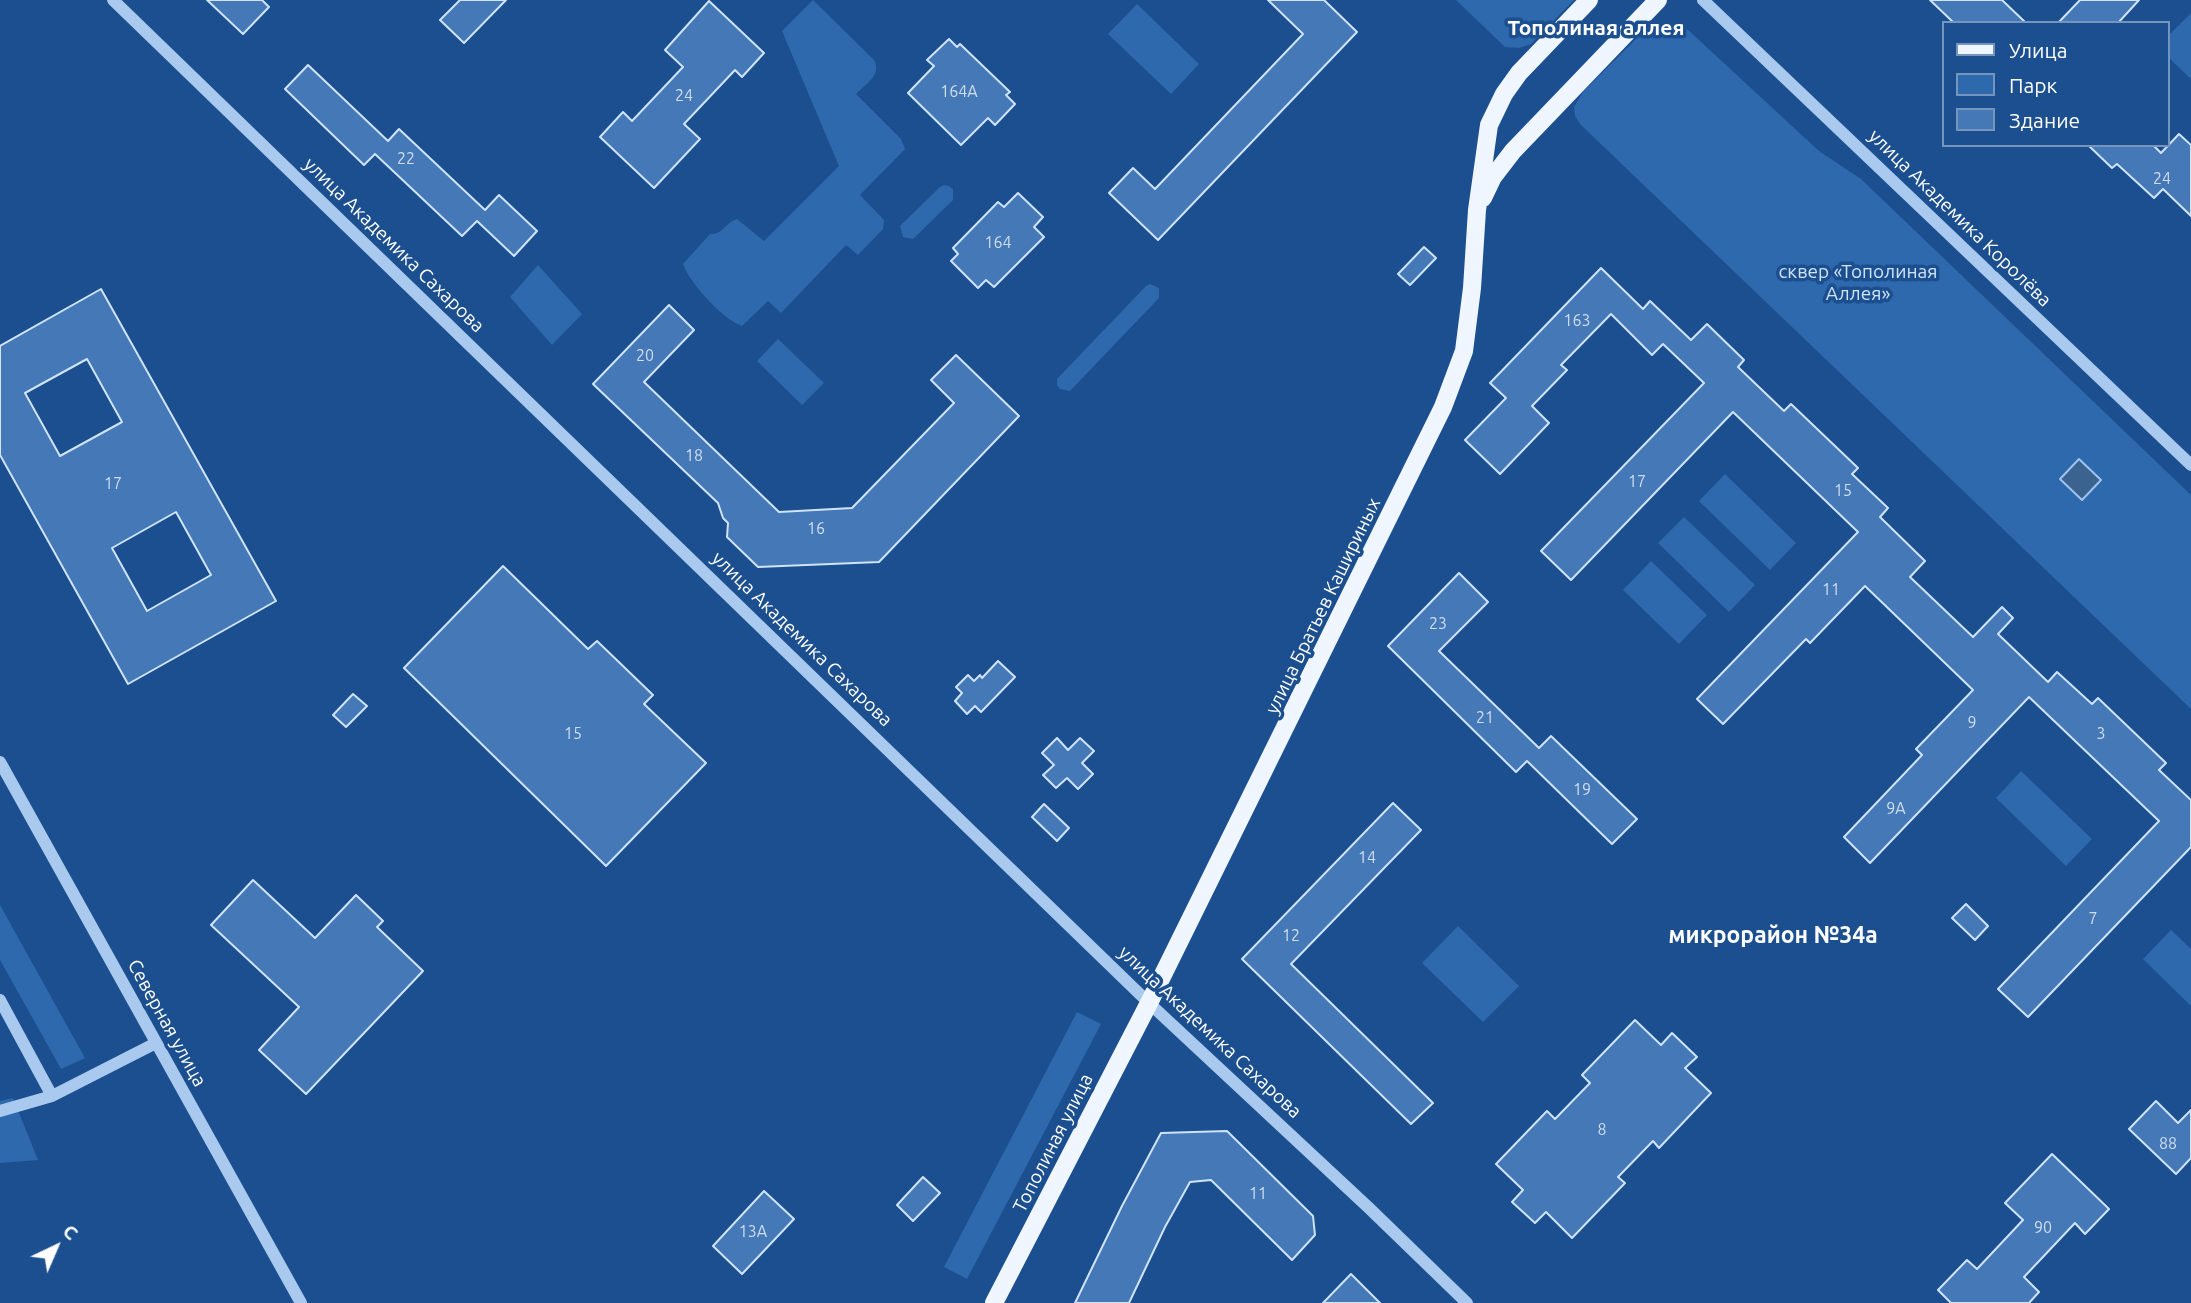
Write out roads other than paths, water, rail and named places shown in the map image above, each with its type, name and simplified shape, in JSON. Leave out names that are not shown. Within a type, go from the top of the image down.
[{"type":"main road","name":"улица Братьев Кашириных","points":[[1149,1003],[1443,407],[1464,351],[1472,288],[1477,210],[1489,124],[1504,94],[1519,74],[1589,0]]},
{"type":"main road","name":"улица Братьев Кашириных","points":[[1477,210],[1493,177],[1513,151],[1658,0]]},
{"type":"main road","name":"Тополиная улица","points":[[994,1303],[1149,1003]]},
{"type":"street","name":"улица Академика Сахарова","points":[[113,0],[1149,1003],[1369,1208],[1466,1303]]},
{"type":"street","name":"улица Академика Королёва","points":[[1703,0],[2191,465]]},
{"type":"street","name":"Северная улица","points":[[0,762],[301,1303]]},
{"type":"street","points":[[0,1000],[52,1096]]},
{"type":"street","points":[[0,1111],[52,1096],[156,1043]]},
{"type":"district","name":"Тополиная аллея","points":[[1596,28]]},
{"type":"district","name":"микрорайон №34а","points":[[1773,935]]},
{"type":"park label","name":"сквер «Тополиная Аллея»","points":[[1858,283]]}]
